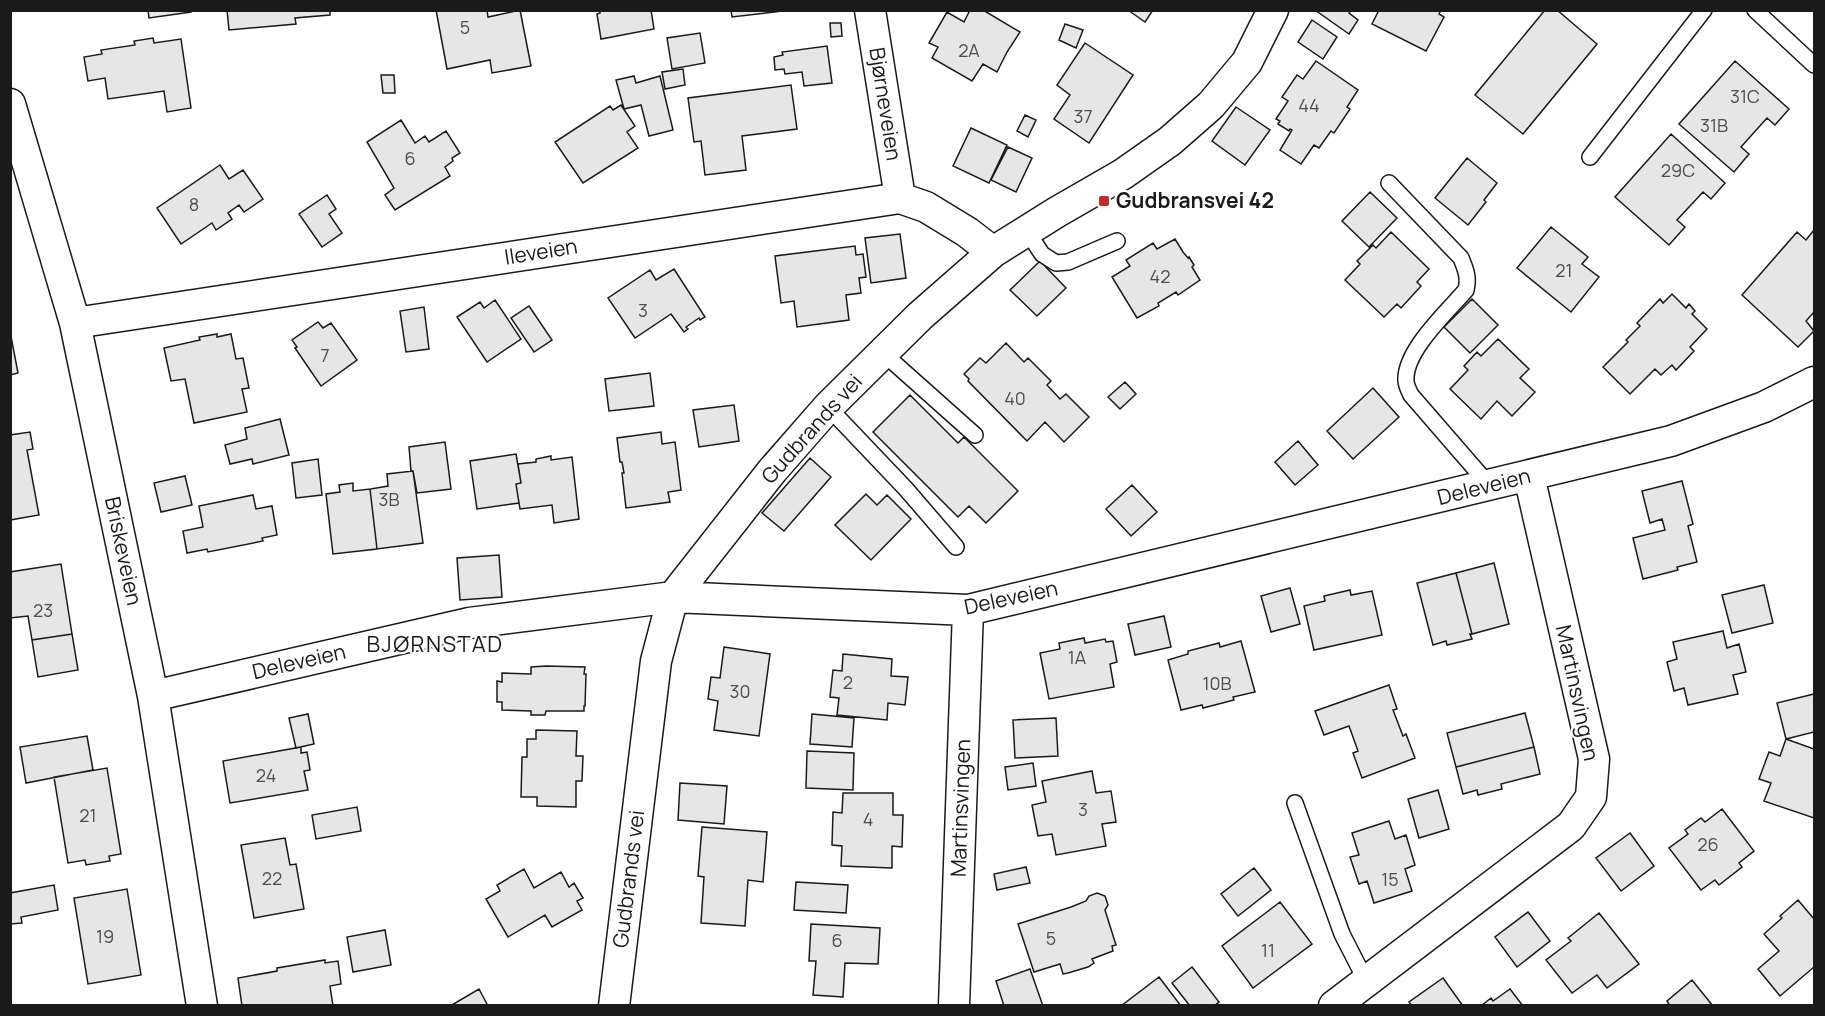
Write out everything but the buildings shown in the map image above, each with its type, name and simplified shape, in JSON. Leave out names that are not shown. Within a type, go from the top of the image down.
[{"type":"street","name":"Bjørneveien","points":[[870,10],[900,198]]},
{"type":"street","name":"Gudbrands vei","points":[[614,1005],[656,661],[673,597],[772,471],[828,406],[920,316],[993,252],[1123,174],[1170,141],[1211,105],[1247,62],[1273,10]]},
{"type":"street","name":"Briskeveien","points":[[10,104],[75,323],[153,696],[202,1005]]},
{"type":"street","name":"Ileveien","points":[[75,323],[900,198],[926,207],[968,232],[993,252]]},
{"type":"street","name":"Deleveien","points":[[153,696],[469,623],[673,597],[968,610],[1671,441],[1764,407],[1815,382]]},
{"type":"street","name":"Martinsvingen","points":[[1334,1005],[1571,826],[1591,797],[1594,759],[1529,476]]},
{"type":"street","name":"Martinsvingen","points":[[954,1005],[968,610]]},
{"type":"lane","points":[[1590,158],[1704,10]]},
{"type":"lane","points":[[1755,10],[1815,65]]},
{"type":"lane","points":[[1389,183],[1461,258],[1467,272],[1468,283],[1466,290],[1416,347],[1409,362],[1406,382],[1411,395],[1489,485]]},
{"type":"lane","points":[[1027,231],[1042,254],[1056,263],[1068,262],[1117,241]]},
{"type":"lane","points":[[883,353],[975,435]]},
{"type":"lane","points":[[828,406],[906,489],[956,547]]},
{"type":"lane","points":[[1295,803],[1342,934],[1366,981]]},
{"type":"place","name":"Gudbransvei 42","points":[[1104,201]]},
{"type":"district","name":"BJØRNSTAD","points":[[435,644]]}]
